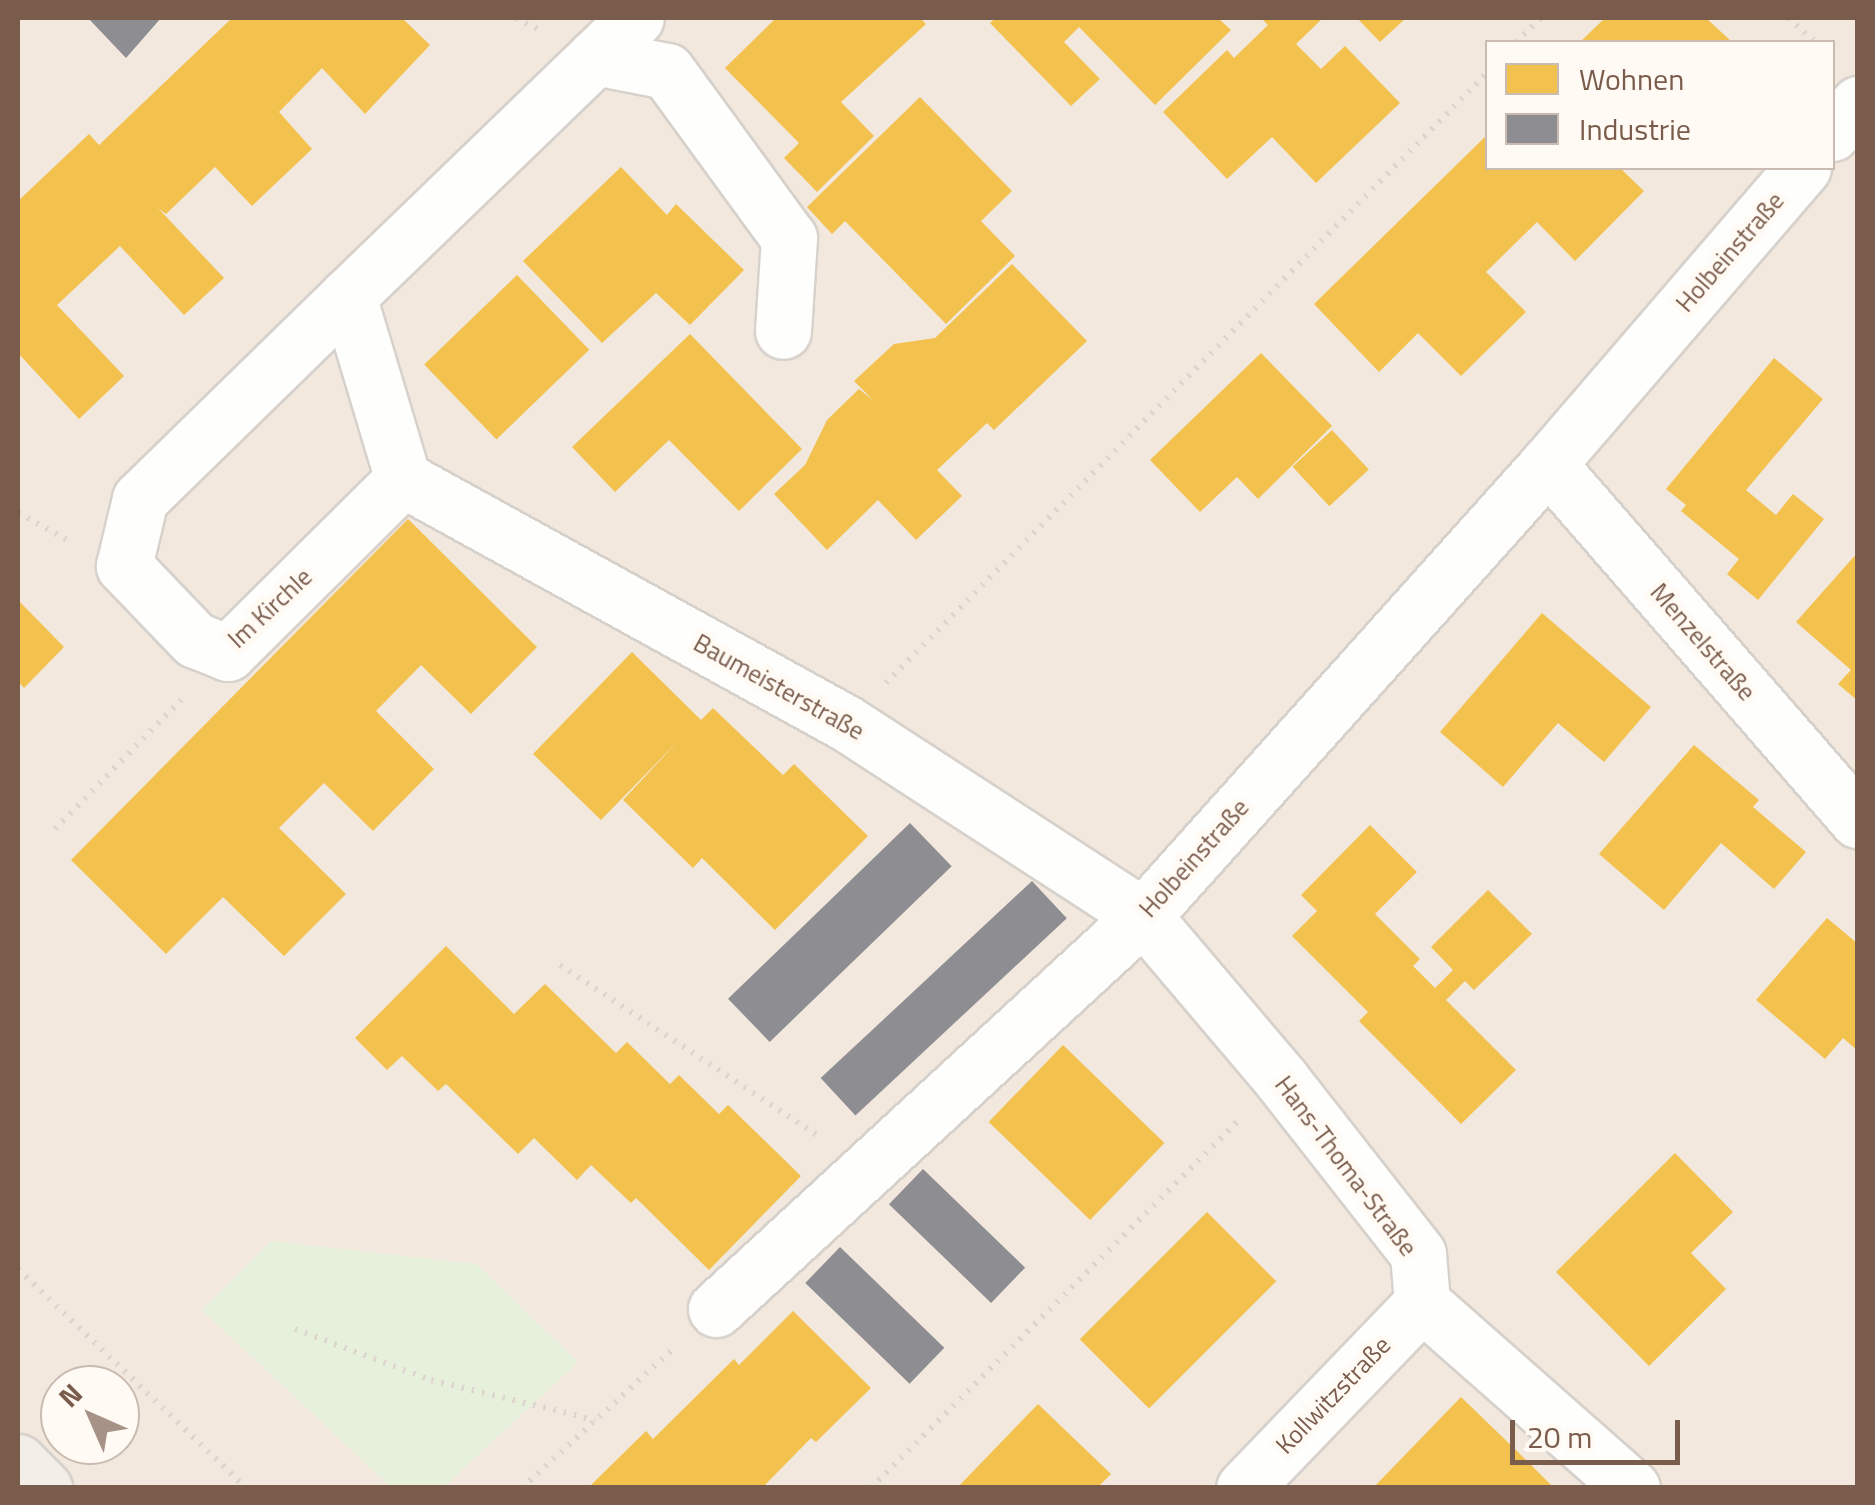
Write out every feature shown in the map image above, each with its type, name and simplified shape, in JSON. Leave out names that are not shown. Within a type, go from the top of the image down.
[{"type":"main road","points":[[18,1462],[44,1488]]},
{"type":"street","name":"Im Kirchle","points":[[403,479],[228,652],[195,640],[124,566],[128,533],[140,499],[636,18]]},
{"type":"street","points":[[594,58],[667,71],[789,238],[784,332]]},
{"type":"street","points":[[1835,130],[1858,104]]},
{"type":"street","name":"Holbeinstraße","points":[[716,1309],[1143,916],[1548,464],[1801,170]]},
{"type":"street","points":[[348,296],[403,479]]},
{"type":"street","name":"Menzelstraße","points":[[1548,464],[1858,820]]},
{"type":"street","name":"Baumeisterstraße","points":[[403,479],[846,723],[1143,916]]},
{"type":"street","name":"Hans-Thoma-Straße","points":[[1143,916],[1281,1079],[1418,1254],[1422,1303]]},
{"type":"street","points":[[1422,1303],[1632,1488]]},
{"type":"street","name":"Kollwitzstraße","points":[[1244,1488],[1422,1303]]},
{"type":"path","points":[[1518,40],[1541,18]]},
{"type":"path","points":[[1788,18],[1814,40]]},
{"type":"path","points":[[846,723],[1485,75]]},
{"type":"path","points":[[54,829],[228,652]]},
{"type":"path","points":[[560,965],[867,1168]]},
{"type":"path","points":[[870,1488],[1281,1079]]},
{"type":"path","points":[[18,1268],[246,1488]]},
{"type":"path","points":[[522,1488],[716,1309]]},
{"type":"path","points":[[296,1328],[431,1380],[595,1420]]},
{"type":"shaded area","points":[[18,18],[1857,18],[1857,1487],[18,1487]]},
{"type":"green space","points":[[271,1241],[477,1264],[578,1362],[444,1487],[391,1487],[202,1310]]},
{"type":"building: Wohnen","points":[[232,18],[402,18],[430,45],[365,114],[322,68],[279,112],[312,149],[252,206],[215,167],[166,214],[158,208],[224,278],[184,315],[120,246],[57,305],[124,376],[79,419],[18,353],[18,201],[89,134],[99,145]]},
{"type":"building: Wohnen","points":[[776,18],[920,18],[926,24],[841,102],[874,136],[817,192],[784,158],[799,143],[725,68]]},
{"type":"building: Wohnen","points":[[996,18],[1218,18],[1231,30],[1155,105],[1079,27],[1064,42],[1100,79],[1071,106],[990,23]]},
{"type":"building: Wohnen","points":[[1261,18],[1323,18],[1296,44],[1321,69],[1345,46],[1400,103],[1316,183],[1272,137],[1227,179],[1163,112],[1227,50],[1234,58],[1268,25]]},
{"type":"building: Wohnen","points":[[1357,18],[1406,18],[1380,42]]},
{"type":"building: Wohnen","points":[[1605,18],[1706,18],[1730,40],[1582,40]]},
{"type":"building: Wohnen","points":[[920,97],[1012,191],[981,221],[1015,256],[946,324],[845,221],[832,234],[807,207]]},
{"type":"building: Wohnen","points":[[1485,137],[1485,170],[1622,170],[1644,191],[1575,261],[1537,222],[1486,272],[1526,312],[1461,376],[1418,333],[1379,372],[1314,304]]},
{"type":"building: Wohnen","points":[[621,167],[667,215],[676,204],[744,270],[690,325],[656,293],[602,343],[523,261]]},
{"type":"building: Wohnen","points":[[1012,264],[1087,341],[994,430],[987,423],[937,470],[962,496],[916,540],[878,500],[827,550],[774,494],[805,465],[827,420],[859,389],[873,400],[854,381],[894,344],[935,338]]},
{"type":"building: Wohnen","points":[[517,275],[589,350],[496,439],[424,365]]},
{"type":"building: Wohnen","points":[[690,334],[802,449],[739,511],[669,440],[615,492],[572,447]]},
{"type":"building: Wohnen","points":[[1261,353],[1332,426],[1258,499],[1237,477],[1200,512],[1150,460]]},
{"type":"building: Wohnen","points":[[1774,358],[1823,399],[1746,490],[1776,515],[1793,494],[1824,519],[1758,600],[1727,574],[1739,559],[1681,511],[1686,505],[1666,489]]},
{"type":"building: Wohnen","points":[[1332,430],[1369,469],[1329,506],[1293,467]]},
{"type":"building: Wohnen","points":[[408,519],[537,647],[471,714],[421,665],[376,711],[434,769],[373,831],[324,783],[279,828],[346,894],[284,956],[223,897],[166,954],[71,860]]},
{"type":"building: Wohnen","points":[[1858,552],[1858,701],[1838,684],[1851,670],[1796,622]]},
{"type":"building: Wohnen","points":[[18,600],[64,647],[24,688],[18,681]]},
{"type":"building: Wohnen","points":[[1542,613],[1651,707],[1604,762],[1558,723],[1503,787],[1440,732]]},
{"type":"building: Wohnen","points":[[632,652],[701,720],[713,708],[783,775],[794,764],[868,836],[775,930],[702,858],[693,868],[623,800],[680,739],[601,820],[533,754]]},
{"type":"building: Wohnen","points":[[1694,745],[1759,800],[1753,807],[1806,852],[1774,889],[1721,843],[1664,910],[1599,854]]},
{"type":"building: Wohnen","points":[[1370,825],[1417,872],[1375,914],[1420,959],[1413,966],[1435,988],[1453,970],[1431,947],[1488,890],[1532,934],[1474,990],[1465,981],[1446,1000],[1516,1070],[1461,1124],[1359,1021],[1368,1012],[1292,936],[1317,911],[1301,895]]},
{"type":"building: Wohnen","points":[[1827,918],[1858,944],[1858,1051],[1843,1038],[1825,1059],[1756,1000]]},
{"type":"building: Wohnen","points":[[446,946],[514,1014],[545,984],[616,1053],[627,1042],[670,1084],[679,1075],[719,1114],[728,1105],[801,1176],[709,1270],[636,1198],[631,1203],[591,1165],[577,1180],[534,1138],[518,1154],[446,1084],[438,1091],[402,1056],[387,1070],[355,1038]]},
{"type":"building: Wohnen","points":[[1063,1045],[1164,1143],[1090,1220],[989,1122]]},
{"type":"building: Wohnen","points":[[1675,1153],[1733,1212],[1691,1253],[1726,1289],[1649,1366],[1556,1272]]},
{"type":"building: Wohnen","points":[[1207,1212],[1276,1281],[1149,1409],[1080,1339]]},
{"type":"building: Wohnen","points":[[793,1311],[871,1388],[816,1442],[811,1438],[762,1488],[588,1488],[646,1431],[653,1439],[734,1359],[739,1365]]},
{"type":"building: Wohnen","points":[[1461,1397],[1520,1454],[1554,1488],[1373,1488]]},
{"type":"building: Wohnen","points":[[1038,1404],[1111,1474],[1097,1488],[957,1488]]},
{"type":"building: Industrie","points":[[88,18],[161,18],[126,58]]},
{"type":"building: Industrie","points":[[910,823],[952,866],[770,1042],[728,999]]},
{"type":"building: Industrie","points":[[1032,881],[1067,918],[855,1115],[821,1078]]},
{"type":"building: Industrie","points":[[923,1169],[1025,1268],[991,1303],[889,1204]]},
{"type":"building: Industrie","points":[[840,1247],[944,1348],[910,1384],[805,1283]]}]
